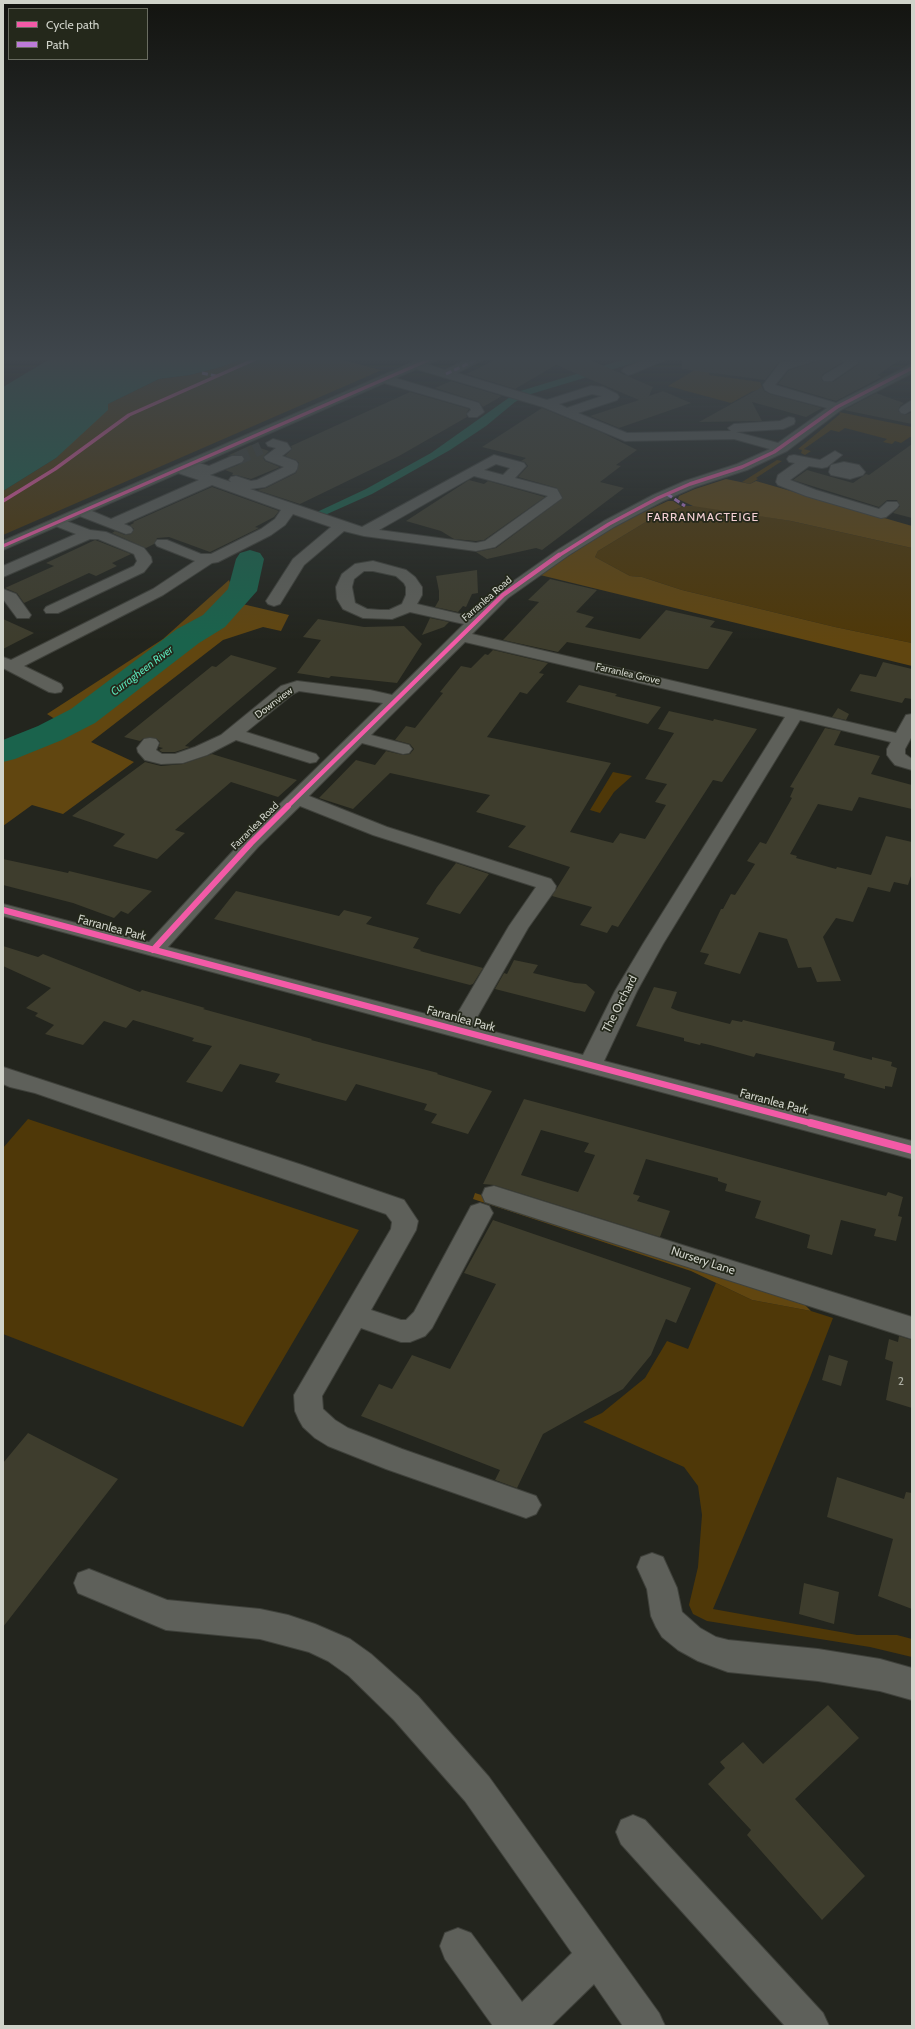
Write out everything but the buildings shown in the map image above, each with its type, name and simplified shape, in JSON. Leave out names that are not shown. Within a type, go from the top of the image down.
[{"type":"highway","points":[[3,546],[221,452]]},
{"type":"street","points":[[210,476],[250,485],[260,484],[286,472],[292,466],[291,464],[271,458],[281,452]]},
{"type":"street","points":[[777,452],[784,456],[822,464],[836,462]]},
{"type":"street","name":"Farranlea Road","points":[[152,950],[251,844],[474,622],[509,590],[609,524],[658,498],[777,452]]},
{"type":"street","points":[[112,524],[210,476],[237,459]]},
{"type":"street","points":[[364,532],[494,459],[519,466],[506,480]]},
{"type":"street","points":[[808,461],[783,478],[783,482],[811,493],[881,514],[892,505]]},
{"type":"street","points":[[186,467],[288,508],[341,526],[364,532],[476,547],[490,544],[555,498],[552,492],[472,471]]},
{"type":"street","points":[[7,664],[158,592],[209,559],[221,556],[266,532],[280,522],[288,508]]},
{"type":"street","points":[[82,512],[139,535]]},
{"type":"street","points":[[52,610],[139,569],[145,562],[144,557],[139,551],[101,535],[88,534],[58,522]]},
{"type":"street","points":[[274,601],[298,562],[341,526]]},
{"type":"street","points":[[3,572],[88,534]]},
{"type":"street","points":[[162,543],[199,558],[209,559]]},
{"type":"street","points":[[3,594],[11,597],[22,615]]},
{"type":"street","points":[[408,607],[474,622]]},
{"type":"street","name":"Farranlea Grove","points":[[460,636],[901,739]]},
{"type":"street","points":[[7,664],[56,688]]},
{"type":"street","name":"Downview","points":[[150,743],[146,750],[151,756],[165,759],[177,759],[214,746],[234,734],[287,690],[297,686],[358,693],[396,701]]},
{"type":"street","name":"The Orchard","points":[[590,1065],[626,991],[653,944],[795,714]]},
{"type":"street","points":[[912,719],[896,749],[896,755],[901,761],[912,765]]},
{"type":"street","points":[[234,734],[310,758]]},
{"type":"street","points":[[359,737],[403,750]]},
{"type":"street","points":[[297,798],[380,831],[544,883],[546,886],[545,890],[519,926],[459,1030]]},
{"type":"street","name":"Farranlea Park","points":[[3,910],[912,1150]]},
{"type":"street","points":[[3,1075],[293,1171],[395,1207],[405,1221],[403,1230],[308,1395],[309,1411],[313,1418],[325,1429],[353,1443],[396,1460],[526,1505]]},
{"type":"street","name":"Nursery Lane","points":[[355,1315],[401,1331],[410,1331],[414,1328],[423,1320],[487,1204],[912,1328]]},
{"type":"street","points":[[652,1567],[662,1588],[667,1616],[674,1626],[689,1639],[709,1650],[728,1656],[818,1665],[880,1675],[912,1684]]},
{"type":"street","points":[[88,1583],[166,1615],[220,1619],[274,1627],[315,1639],[344,1654],[380,1682],[406,1708],[477,1790],[646,2026]]},
{"type":"street","points":[[633,1832],[810,2026]]},
{"type":"street","points":[[458,1946],[516,2026]]},
{"type":"street","points":[[524,2026],[596,1956]]},
{"type":"shaded area","points":[[3,452],[63,452],[56,458],[3,491]]},
{"type":"shaded area","points":[[62,452],[194,452],[3,535],[3,491],[56,458]]},
{"type":"shaded area","points":[[447,452],[372,494],[325,515],[317,512],[366,489],[431,453]]},
{"type":"shaded area","points":[[801,452],[810,452],[805,455],[801,453]]},
{"type":"shaded area","points":[[777,460],[782,461],[756,478],[758,479],[750,484],[742,482]]},
{"type":"shaded area","points":[[726,479],[750,484],[756,481],[912,526],[912,548],[791,521],[693,506],[678,499],[679,496],[695,489]]},
{"type":"shaded area","points":[[668,501],[673,501],[682,507],[654,517],[598,551],[595,557],[630,576],[642,577],[682,590],[835,627],[912,643],[912,666],[540,575],[614,526]]},
{"type":"shaded area","points":[[685,506],[699,506],[791,521],[912,548],[912,643],[835,627],[682,590],[642,577],[630,576],[595,557],[598,551],[654,517]]},
{"type":"shaded area","points":[[229,580],[238,603],[289,615],[281,631],[263,627],[223,640],[91,742],[134,762],[63,814],[32,805],[3,826],[3,745],[58,721],[47,714],[163,639]]},
{"type":"shaded area","points":[[613,772],[632,776],[614,792],[600,813],[590,810]]},
{"type":"shaded area","points":[[28,1119],[359,1230],[243,1427],[3,1334],[3,1148]]},
{"type":"shaded area","points":[[475,1193],[653,1249],[801,1301],[811,1311],[752,1300],[691,1271],[473,1199]]},
{"type":"shaded area","points":[[716,1283],[752,1300],[811,1311],[833,1318],[809,1380],[713,1609],[857,1635],[897,1635],[912,1639],[912,1657],[870,1647],[707,1621],[693,1614],[689,1605],[698,1567],[702,1515],[698,1486],[684,1467],[583,1422],[602,1413],[645,1378],[667,1341],[688,1349]]},
{"type":"waterway","name":"Curragheen River","points":[[3,752],[50,733],[83,716],[188,636],[214,621],[242,591],[250,559]]},
{"type":"tunnel","points":[[237,459],[253,452]]},
{"type":"marked path","points":[[667,494],[685,506]]},
{"type":"cycle path","points":[[3,501],[55,469],[79,452]]},
{"type":"cycle path","points":[[3,546],[219,452]]},
{"type":"cycle path","points":[[153,950],[251,843],[503,595],[564,552],[609,524],[658,498],[690,484],[742,467],[774,452]]},
{"type":"cycle path","points":[[3,910],[912,1150]]},
{"type":"district","name":"FARRANMACTEIGE","points":[[703,517]]}]
